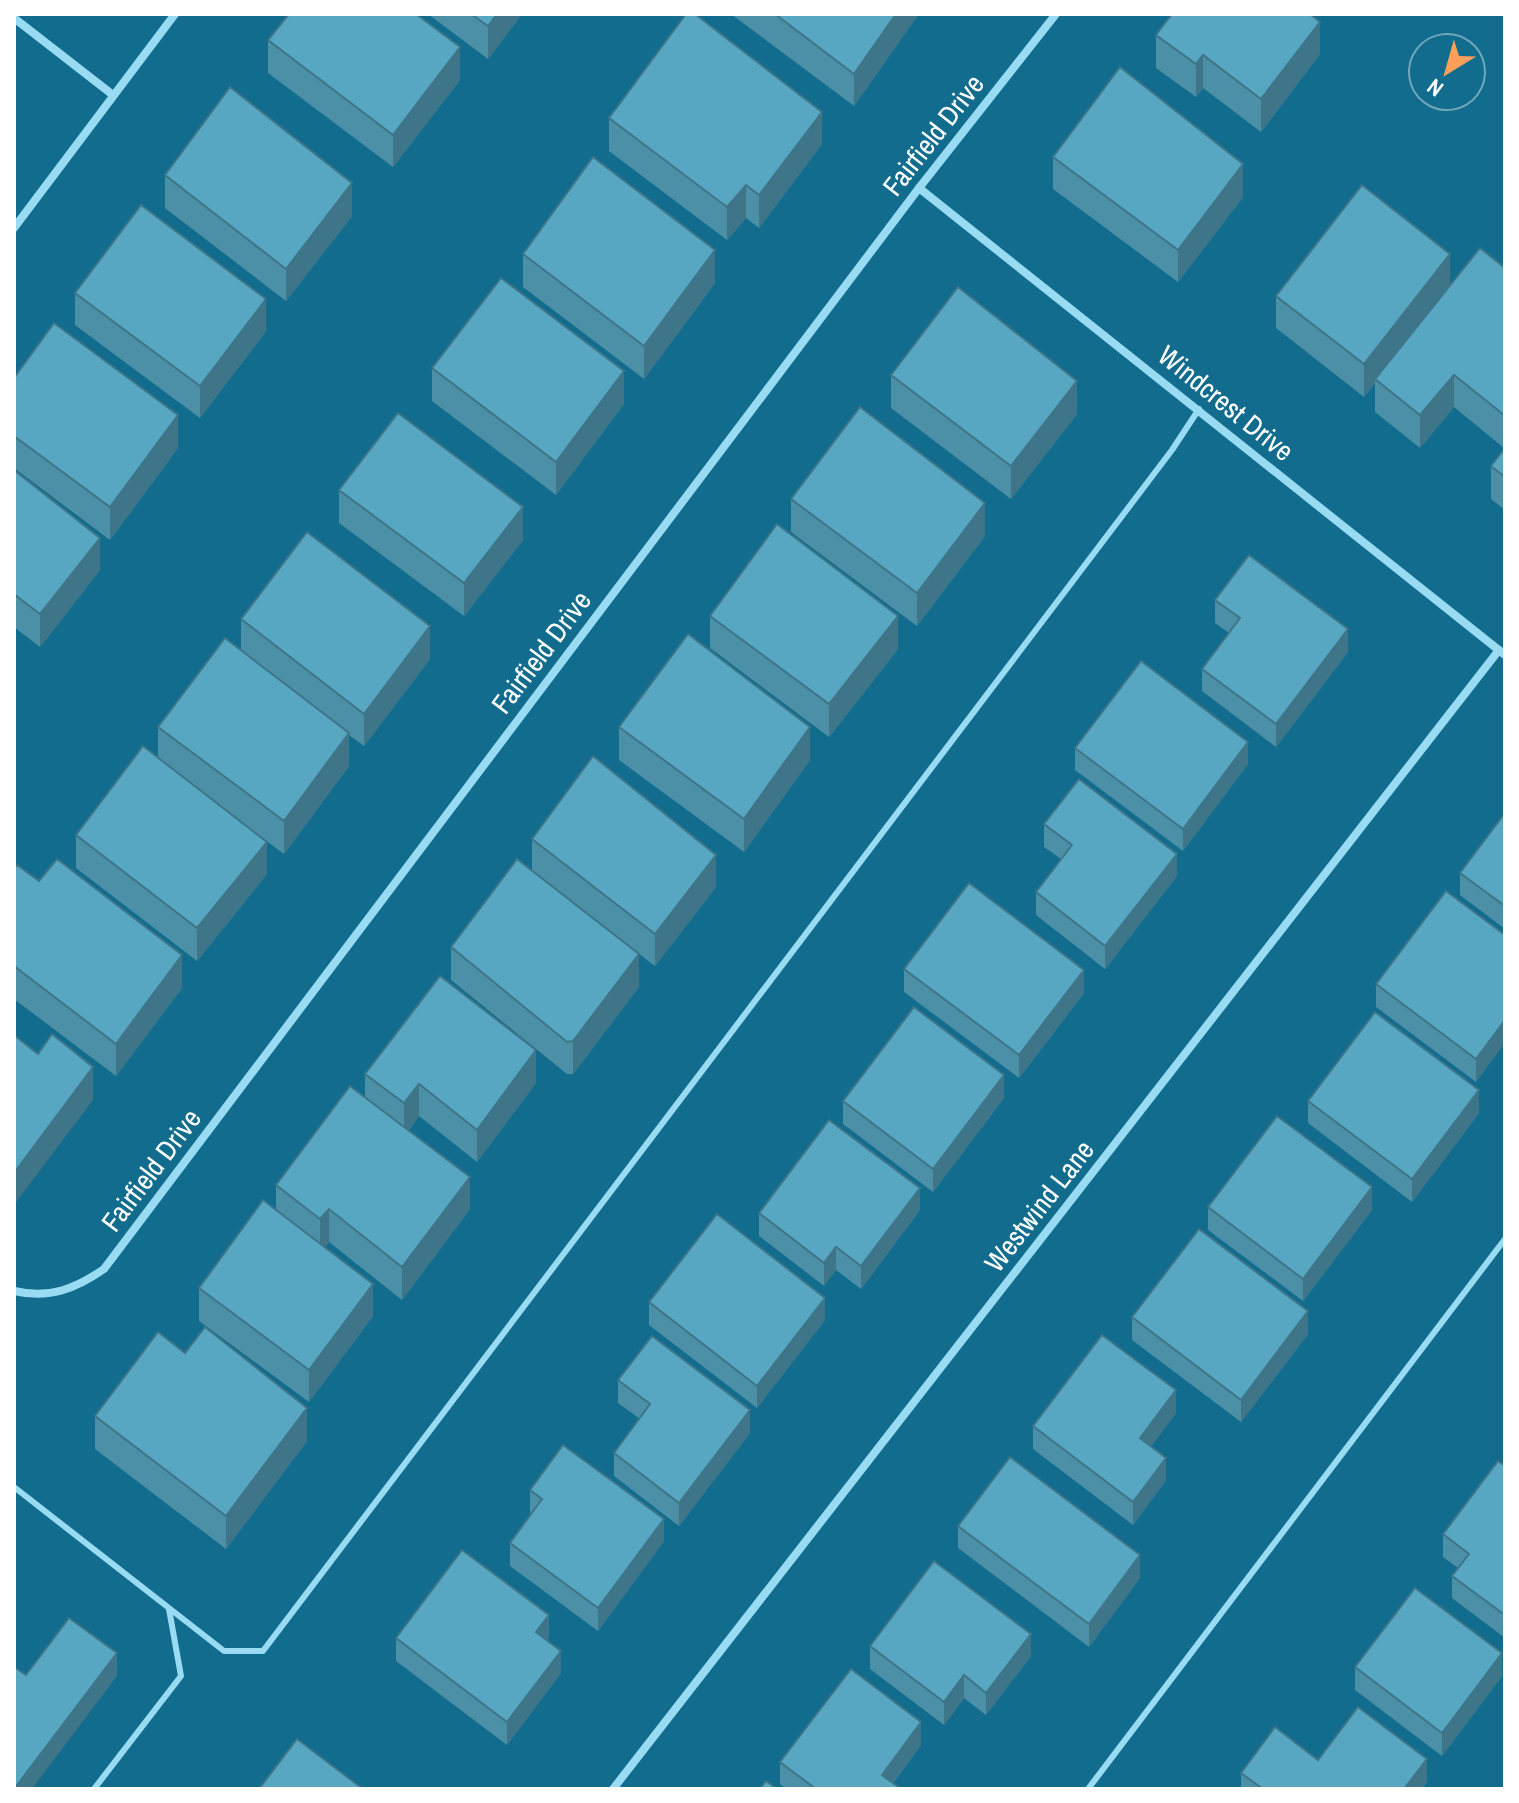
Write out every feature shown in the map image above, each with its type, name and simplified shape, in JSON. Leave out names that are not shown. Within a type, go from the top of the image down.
[{"type":"street","points":[[14,228],[175,14]]},
{"type":"street","name":"Fairfield Drive","points":[[14,1291],[47,1295],[78,1287],[104,1269],[919,188],[1056,14]]},
{"type":"street","points":[[14,18],[113,95]]},
{"type":"street","name":"Windcrest Drive","points":[[919,188],[1502,652]]},
{"type":"street","name":"Westwind Lane","points":[[613,1789],[1502,652]]},
{"type":"lane","points":[[14,1487],[224,1651],[263,1651],[1163,463],[1199,409]]},
{"type":"lane","points":[[1088,1789],[1505,1239]]},
{"type":"lane","points":[[94,1789],[181,1676],[169,1609]]},
{"type":"building","points":[[289,14],[416,14],[460,47],[393,135],[268,40]]},
{"type":"building","points":[[471,14],[497,14],[488,26]]},
{"type":"building","points":[[686,14],[695,14],[822,112],[759,195],[746,185],[727,207],[609,118]]},
{"type":"building","points":[[775,14],[896,14],[854,74]]},
{"type":"building","points":[[1172,14],[1310,14],[1320,22],[1261,99],[1203,55],[1196,64],[1156,35]]},
{"type":"building","points":[[1120,67],[1243,164],[1178,250],[1053,157]]},
{"type":"building","points":[[230,87],[352,183],[286,269],[165,175]]},
{"type":"building","points":[[593,157],[715,250],[644,346],[523,254]]},
{"type":"building","points":[[1362,185],[1450,254],[1364,364],[1276,296]]},
{"type":"building","points":[[141,205],[266,299],[200,386],[75,293]]},
{"type":"building","points":[[1480,248],[1505,268],[1505,414],[1454,375],[1420,415],[1375,379]]},
{"type":"building","points":[[501,278],[624,371],[556,462],[432,368]]},
{"type":"building","points":[[958,287],[1077,381],[1011,466],[891,375]]},
{"type":"building","points":[[54,323],[178,415],[110,507],[14,436],[14,378]]},
{"type":"building","points":[[860,407],[985,503],[917,593],[791,499]]},
{"type":"building","points":[[398,413],[523,507],[464,583],[339,490]]},
{"type":"building","points":[[1505,448],[1505,477],[1491,466]]},
{"type":"building","points":[[14,470],[100,538],[40,614],[14,594]]},
{"type":"building","points":[[777,524],[898,616],[829,704],[710,616]]},
{"type":"building","points":[[307,532],[430,626],[364,714],[241,619]]},
{"type":"building","points":[[1249,555],[1348,629],[1276,724],[1202,669],[1240,618],[1215,600]]},
{"type":"building","points":[[688,634],[810,727],[744,819],[619,727]]},
{"type":"building","points":[[225,638],[349,733],[284,821],[158,727]]},
{"type":"building","points":[[1141,661],[1248,742],[1183,829],[1075,748]]},
{"type":"building","points":[[143,746],[267,842],[197,928],[76,835]]},
{"type":"building","points":[[593,756],[716,855],[655,934],[532,839]]},
{"type":"building","points":[[1079,779],[1177,854],[1105,946],[1036,892],[1072,845],[1044,824]]},
{"type":"building","points":[[1505,813],[1505,906],[1460,873]]},
{"type":"building","points":[[57,859],[182,955],[116,1044],[14,966],[14,869],[17,865],[39,881]]},
{"type":"building","points":[[517,859],[639,954],[573,1041],[567,1042],[451,947]]},
{"type":"building","points":[[969,883],[1084,970],[1019,1055],[904,969]]},
{"type":"building","points":[[1446,891],[1505,935],[1505,1020],[1476,1059],[1376,984]]},
{"type":"building","points":[[440,976],[536,1050],[477,1130],[419,1084],[404,1103],[365,1074]]},
{"type":"building","points":[[914,1007],[1004,1075],[933,1169],[843,1101]]},
{"type":"building","points":[[1375,1012],[1479,1090],[1412,1179],[1308,1101]]},
{"type":"building","points":[[52,1034],[93,1067],[14,1173],[14,1035],[38,1054]]},
{"type":"building","points":[[350,1086],[470,1177],[402,1267],[329,1209],[320,1219],[276,1185]]},
{"type":"building","points":[[1277,1116],[1372,1187],[1303,1279],[1208,1207]]},
{"type":"building","points":[[829,1120],[920,1188],[861,1266],[836,1247],[824,1263],[759,1213]]},
{"type":"building","points":[[263,1200],[373,1284],[309,1370],[199,1288]]},
{"type":"building","points":[[717,1214],[825,1298],[757,1386],[649,1302]]},
{"type":"building","points":[[1199,1229],[1308,1311],[1241,1400],[1132,1317]]},
{"type":"building","points":[[205,1327],[307,1408],[226,1516],[95,1416],[158,1332],[185,1353]]},
{"type":"building","points":[[1102,1335],[1176,1390],[1140,1438],[1166,1458],[1133,1502],[1033,1426]]},
{"type":"building","points":[[652,1336],[750,1410],[679,1503],[614,1453],[650,1404],[618,1380]]},
{"type":"building","points":[[563,1445],[664,1519],[598,1608],[510,1543],[542,1499],[530,1490]]},
{"type":"building","points":[[1010,1457],[1140,1555],[1089,1624],[958,1526]]},
{"type":"building","points":[[1498,1461],[1505,1466],[1505,1615],[1452,1576],[1469,1554],[1443,1534]]},
{"type":"building","points":[[462,1550],[549,1615],[536,1632],[561,1651],[507,1722],[396,1638]]},
{"type":"building","points":[[934,1561],[1031,1634],[986,1693],[964,1675],[944,1702],[870,1646]]},
{"type":"building","points":[[1415,1588],[1502,1653],[1442,1733],[1355,1667]]},
{"type":"building","points":[[69,1618],[117,1653],[14,1789],[14,1667],[26,1675]]},
{"type":"building","points":[[851,1669],[921,1722],[882,1775],[901,1789],[816,1789],[780,1762]]},
{"type":"building","points":[[1358,1707],[1427,1759],[1404,1789],[1263,1789],[1241,1773],[1275,1727],[1318,1760]]},
{"type":"building","points":[[297,1739],[363,1789],[259,1789]]},
{"type":"building","points":[[766,1781],[777,1789],[760,1789]]}]
